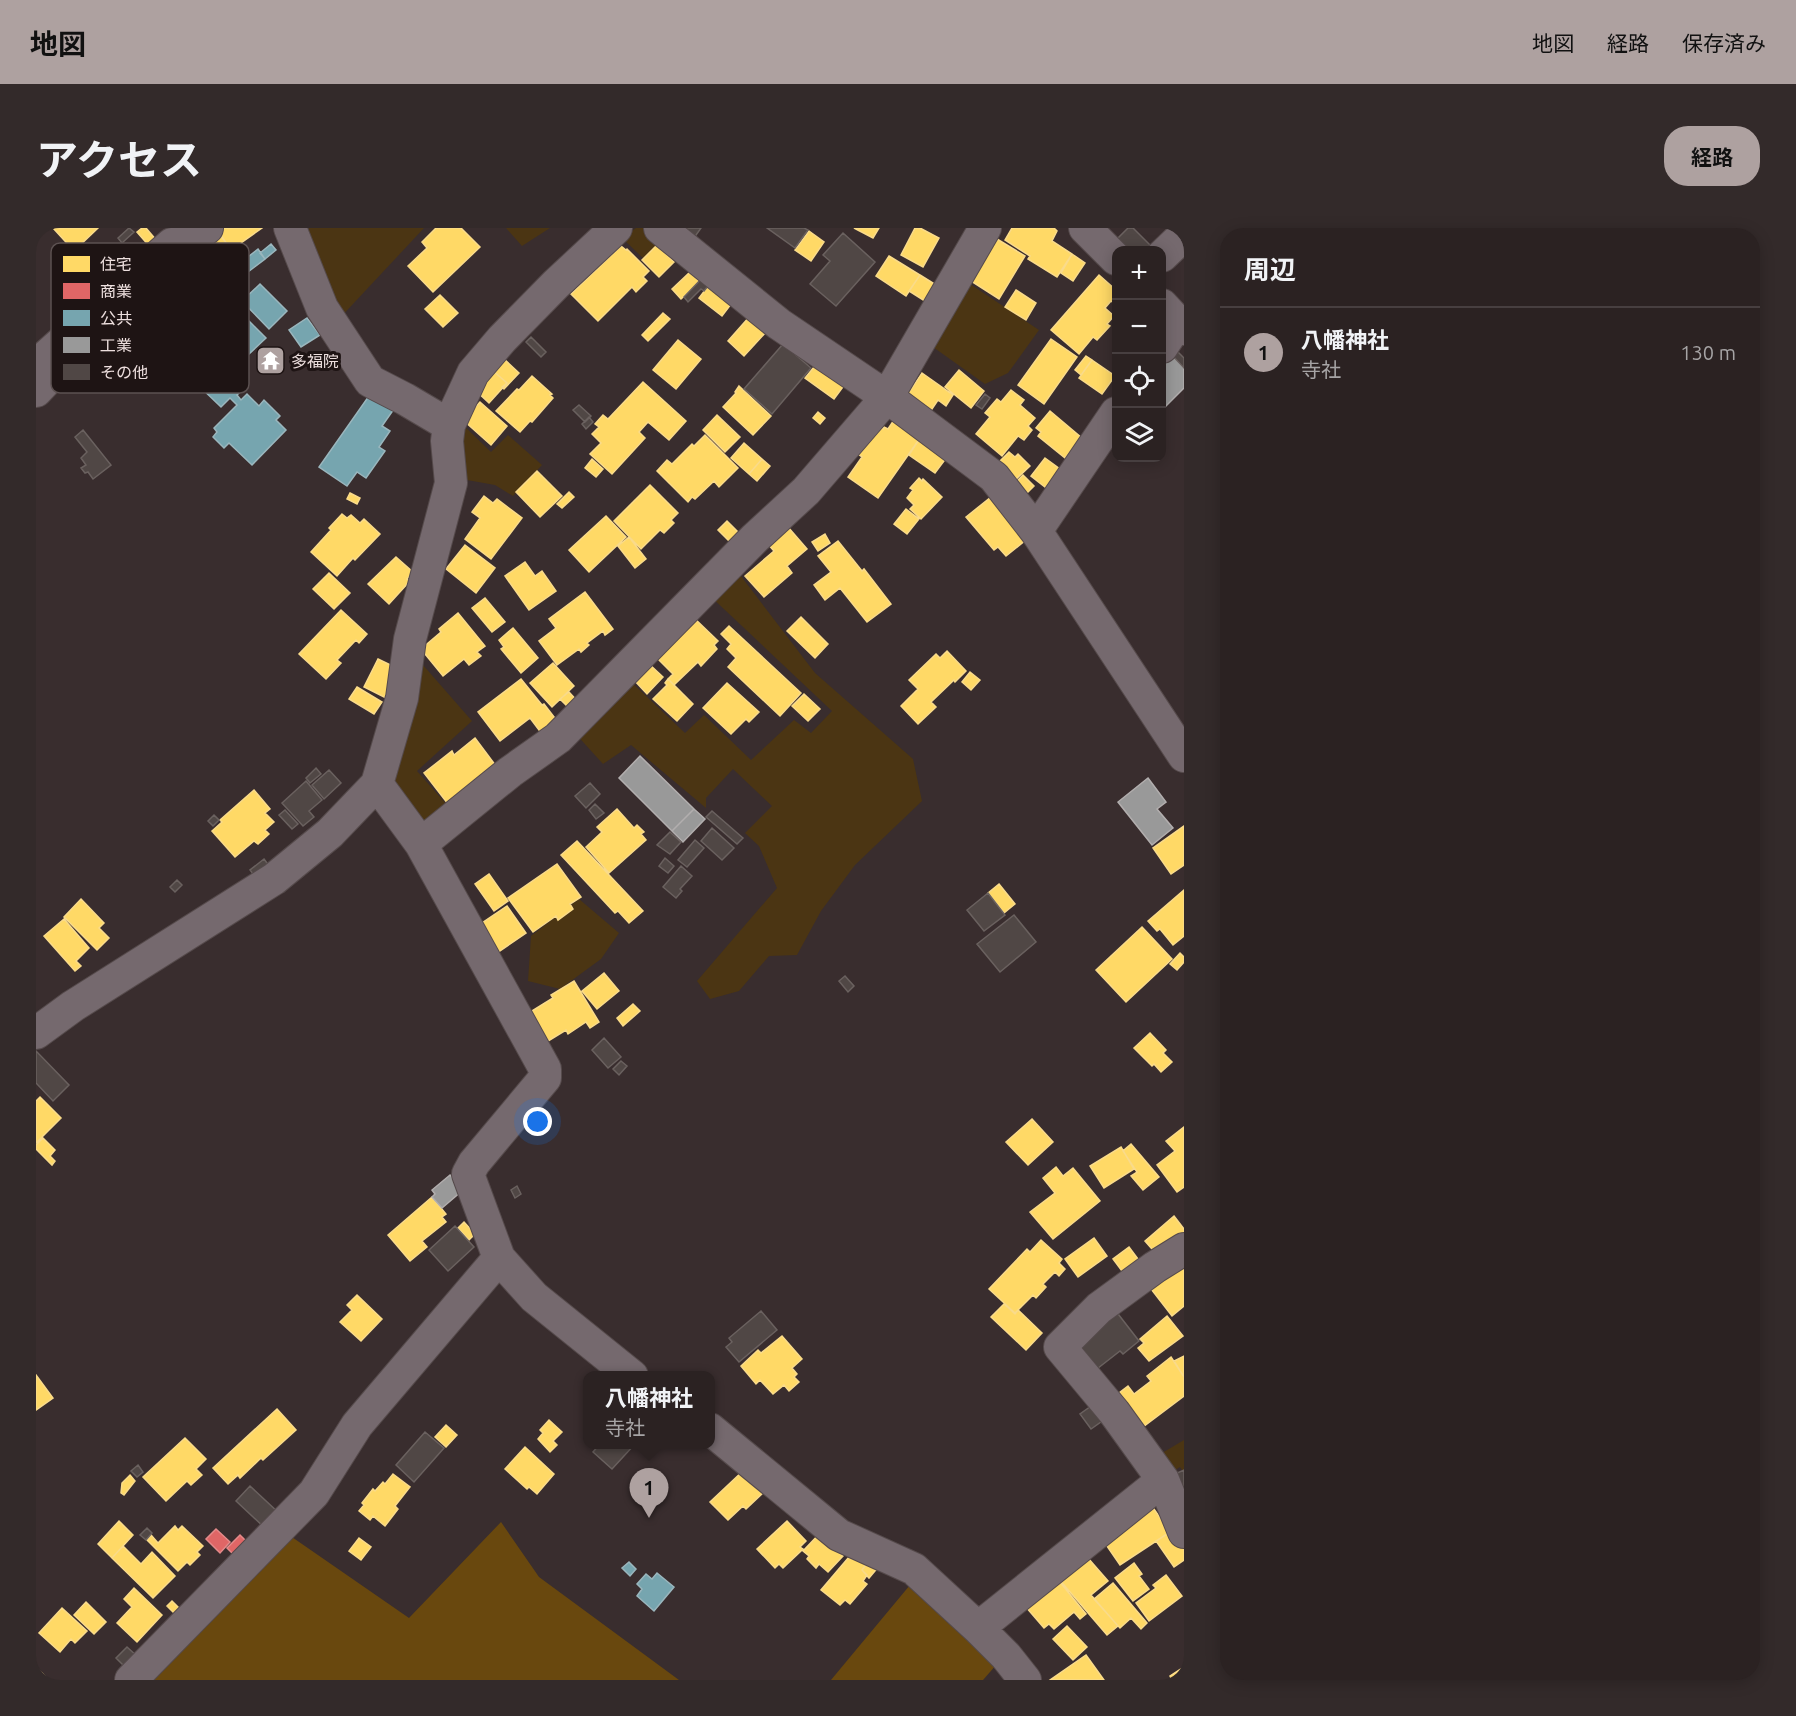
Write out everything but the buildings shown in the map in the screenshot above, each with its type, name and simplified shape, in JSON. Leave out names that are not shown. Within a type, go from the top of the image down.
[{"type":"street","points":[[187,243],[207,228]]},
{"type":"street","points":[[290,228],[322,308],[370,381],[449,426]]},
{"type":"street","points":[[36,1032],[72,1006],[274,879],[330,833],[377,784],[402,698],[410,639],[451,483],[447,441],[449,426],[473,373],[480,364],[556,284],[616,228]]},
{"type":"street","points":[[660,228],[779,324],[887,397],[994,477],[1036,531],[1184,756]]},
{"type":"street","points":[[421,844],[510,772],[558,738],[755,538],[806,491],[887,397],[985,228]]},
{"type":"street","points":[[1085,228],[1112,255]]},
{"type":"street","points":[[1166,251],[1184,235]]},
{"type":"street","points":[[51,352],[42,360],[51,369]]},
{"type":"street","points":[[36,390],[51,375]]},
{"type":"street","points":[[1036,531],[1112,419]]},
{"type":"street","points":[[377,784],[421,844],[545,1069],[545,1078],[474,1163],[468,1174],[499,1258],[534,1297],[626,1371]]},
{"type":"street","points":[[1184,1250],[1155,1267],[1099,1308],[1060,1347],[1114,1412],[1163,1480],[1184,1532]]},
{"type":"street","points":[[131,1680],[314,1493],[357,1425],[499,1258]]},
{"type":"street","points":[[715,1432],[840,1535],[914,1569],[978,1628],[1006,1656],[1025,1680]]},
{"type":"street","points":[[978,1628],[1163,1480]]},
{"type":"shaded area","points":[[309,228],[424,228],[339,319]]},
{"type":"shaded area","points":[[506,228],[550,228],[522,246]]},
{"type":"shaded area","points":[[636,228],[646,228],[662,241],[644,259],[622,238]]},
{"type":"shaded area","points":[[970,284],[1039,330],[1008,373],[985,384],[933,347]]},
{"type":"shaded area","points":[[461,423],[491,452],[508,435],[542,465],[513,496],[495,485],[467,480],[459,437]]},
{"type":"shaded area","points":[[734,567],[815,673],[913,759],[922,801],[855,865],[821,911],[797,955],[769,956],[739,991],[710,999],[697,981],[777,888],[759,846],[745,833],[772,806],[733,769],[706,798],[706,808],[631,745],[603,764],[574,732],[626,677],[685,733],[704,715],[751,760],[794,720],[811,733],[832,711],[708,594]]},
{"type":"shaded area","points":[[416,657],[472,721],[417,771],[448,806],[422,828],[384,777]]},
{"type":"shaded area","points":[[579,899],[619,933],[601,959],[560,989],[528,981],[531,936]]},
{"type":"shaded area","points":[[1184,1440],[1184,1473],[1180,1467],[1165,1476],[1157,1456]]},
{"type":"shaded area","points":[[501,1522],[539,1577],[679,1680],[148,1680],[289,1535],[409,1618]]},
{"type":"shaded area","points":[[910,1585],[997,1664],[983,1680],[831,1680]]},
{"type":"place","name":"多福院","points":[[270,361]]},
{"type":"place","name":"八幡神社","points":[[649,1518]]}]
